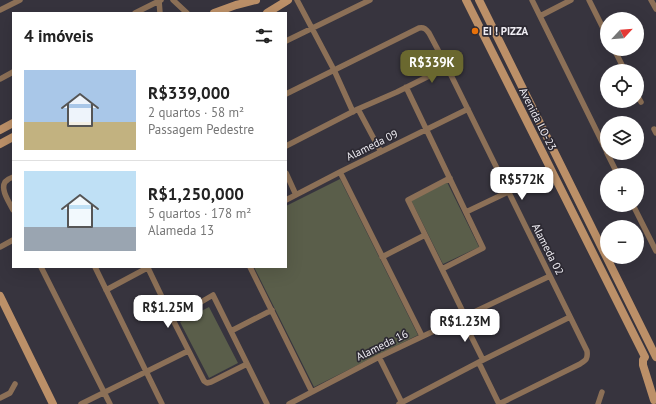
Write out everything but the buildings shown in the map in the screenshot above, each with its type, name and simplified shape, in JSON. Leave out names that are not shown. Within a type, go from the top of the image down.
[{"type":"street","points":[[0,10],[20,0]]},
{"type":"street","points":[[137,12],[160,0],[160,12]]},
{"type":"street","points":[[173,0],[186,12]]},
{"type":"street","points":[[217,12],[256,0]]},
{"type":"street","points":[[269,12],[288,0]]},
{"type":"street","points":[[296,0],[356,111],[381,152]]},
{"type":"street","points":[[287,42],[370,0]]},
{"type":"street","name":"Avenida LO-23","points":[[466,0],[645,357],[643,360],[643,365],[655,401]]},
{"type":"street","name":"Avenida LO-23","points":[[479,0],[656,357]]},
{"type":"street","points":[[532,0],[600,138]]},
{"type":"street","points":[[540,16],[571,0]]},
{"type":"street","points":[[589,0],[600,22]]},
{"type":"street","points":[[651,0],[656,9]]},
{"type":"street","name":"Alameda 02","points":[[287,94],[419,28],[423,27],[429,33],[468,109],[587,351],[588,356],[580,364],[499,404]]},
{"type":"street","points":[[287,146],[447,67]]},
{"type":"street","points":[[0,79],[12,73]]},
{"type":"street","points":[[407,87],[426,130],[484,248],[442,269]]},
{"type":"street","name":"Alameda 09","points":[[287,200],[468,109]]},
{"type":"street","points":[[0,130],[12,124]]},
{"type":"street","points":[[0,144],[12,138]]},
{"type":"street","points":[[340,172],[422,336]]},
{"type":"street","points":[[287,175],[296,195]]},
{"type":"street","points":[[12,177],[8,179],[4,187],[5,194],[12,208]]},
{"type":"street","points":[[450,178],[408,200],[442,269],[499,404]]},
{"type":"street","points":[[466,212],[508,192]]},
{"type":"street","points":[[636,212],[656,251]]},
{"type":"street","points":[[382,256],[425,235]]},
{"type":"street","points":[[0,247],[12,241]]},
{"type":"street","points":[[42,268],[110,404]]},
{"type":"street","points":[[95,268],[162,404]]},
{"type":"street","points":[[106,290],[147,268],[204,381],[211,382],[247,364]]},
{"type":"street","points":[[251,268],[312,392]]},
{"type":"street","name":"Alameda 16","points":[[289,404],[379,357],[550,276]]},
{"type":"street","points":[[172,318],[213,295],[267,404]]},
{"type":"street","points":[[0,296],[53,404]]},
{"type":"street","points":[[231,331],[272,310]]},
{"type":"street","points":[[379,357],[400,403],[570,317]]},
{"type":"street","points":[[81,404],[188,351]]},
{"type":"street","points":[[0,398],[10,393],[16,384]]},
{"type":"street","points":[[598,404],[602,392]]},
{"type":"green space","points":[[340,179],[418,335],[314,387],[254,268],[287,268],[287,206]]},
{"type":"green space","points":[[447,182],[479,247],[443,264],[411,200]]},
{"type":"green space","points":[[209,307],[238,363],[209,378],[180,322]]},
{"type":"place","name":"EI ! PIZZA","points":[[475,31]]}]
